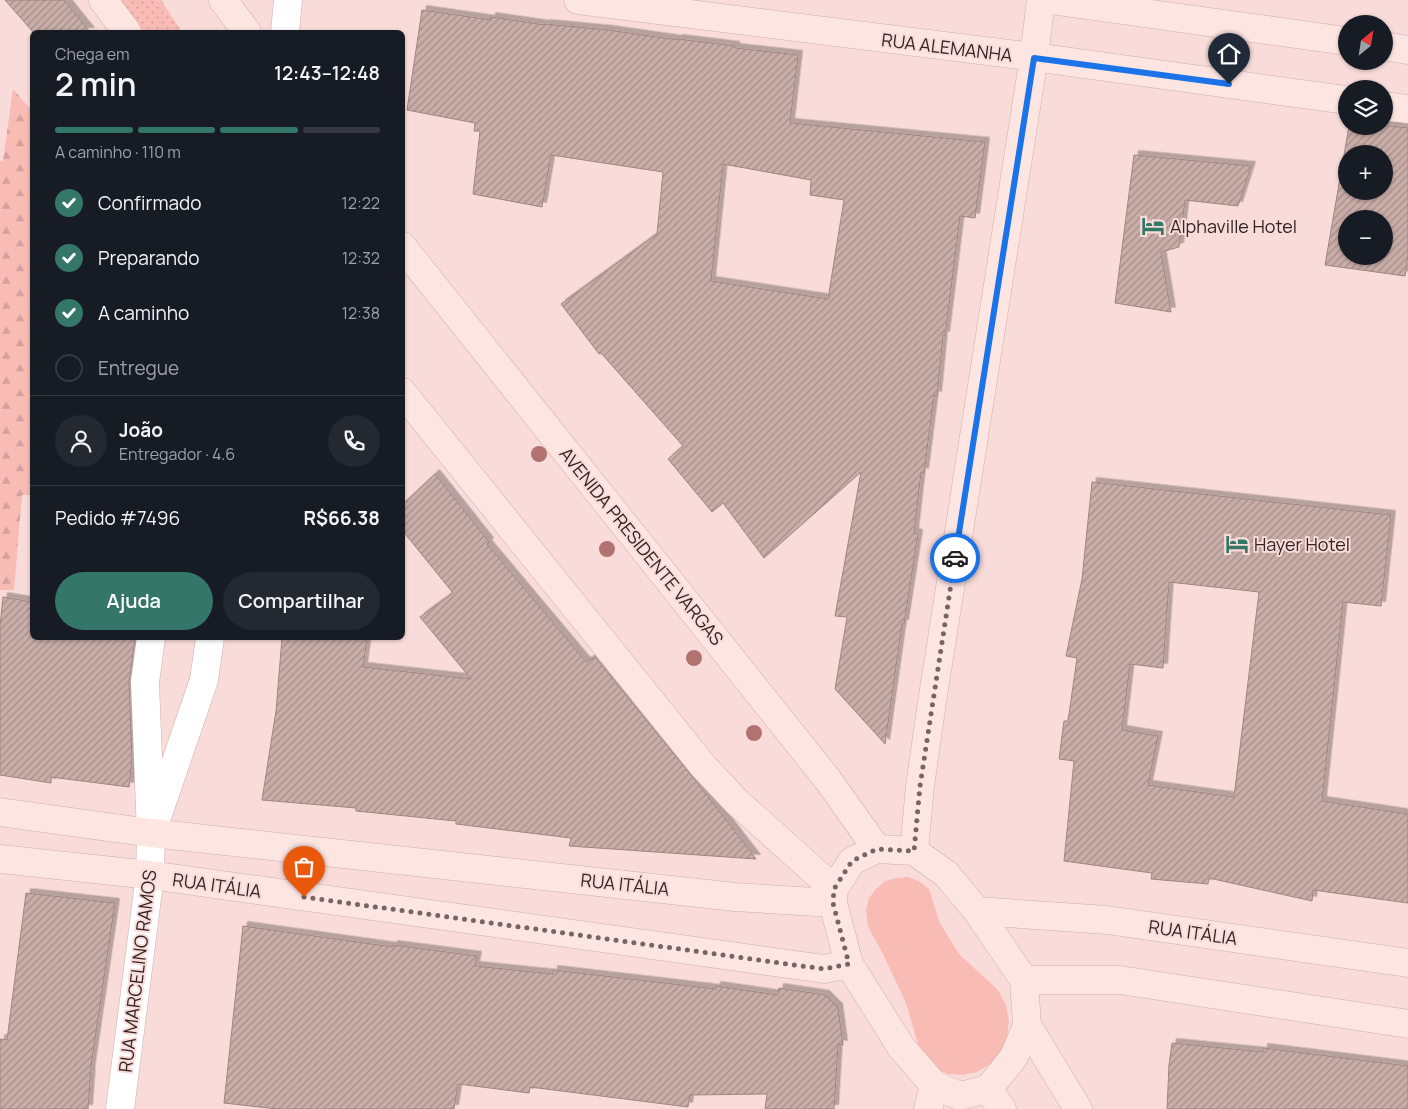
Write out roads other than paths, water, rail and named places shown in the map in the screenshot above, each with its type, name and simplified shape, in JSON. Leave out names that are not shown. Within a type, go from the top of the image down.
[{"type":"main road","points":[[103,0],[125,30]]},
{"type":"main road","points":[[223,0],[246,30]]},
{"type":"main road","name":"RUA ALEMANHA","points":[[578,0],[1338,99]]},
{"type":"main road","points":[[914,851],[920,786],[932,702],[1034,58],[1041,0]]},
{"type":"main road","points":[[1050,0],[1338,40]]},
{"type":"main road","points":[[1393,48],[1408,50]]},
{"type":"main road","points":[[1393,107],[1408,109]]},
{"type":"main road","name":"AVENIDA PRESIDENTE VARGAS","points":[[405,250],[828,780],[877,849]]},
{"type":"main road","points":[[405,396],[704,767],[737,802],[834,896],[849,964],[931,1097],[960,1096],[995,1099],[1027,1025],[1024,980],[977,911],[946,874],[914,851],[877,849],[852,861],[834,896]]},
{"type":"main road","name":"RUA ITÁLIA","points":[[0,812],[151,833],[735,897],[834,896]]},
{"type":"main road","name":"RUA ITÁLIA","points":[[0,859],[150,876],[824,969],[849,964]]},
{"type":"main road","name":"RUA ITÁLIA","points":[[977,911],[1107,920],[1408,963]]},
{"type":"main road","points":[[1024,980],[1120,980],[1408,1024]]},
{"type":"main road","points":[[1027,1025],[1078,1109]]},
{"type":"street","points":[[285,30],[288,0]]},
{"type":"street","name":"RUA MARCELINO RAMOS","points":[[120,1109],[150,876],[151,833],[145,682],[151,640]]},
{"type":"street","name":"RUA MARCELINO RAMOS","points":[[151,833],[204,680],[210,640]]},
{"type":"place","name":"Alphaville Hotel","points":[[1153,226]]},
{"type":"place","name":"Hayer Hotel","points":[[1237,544]]}]
